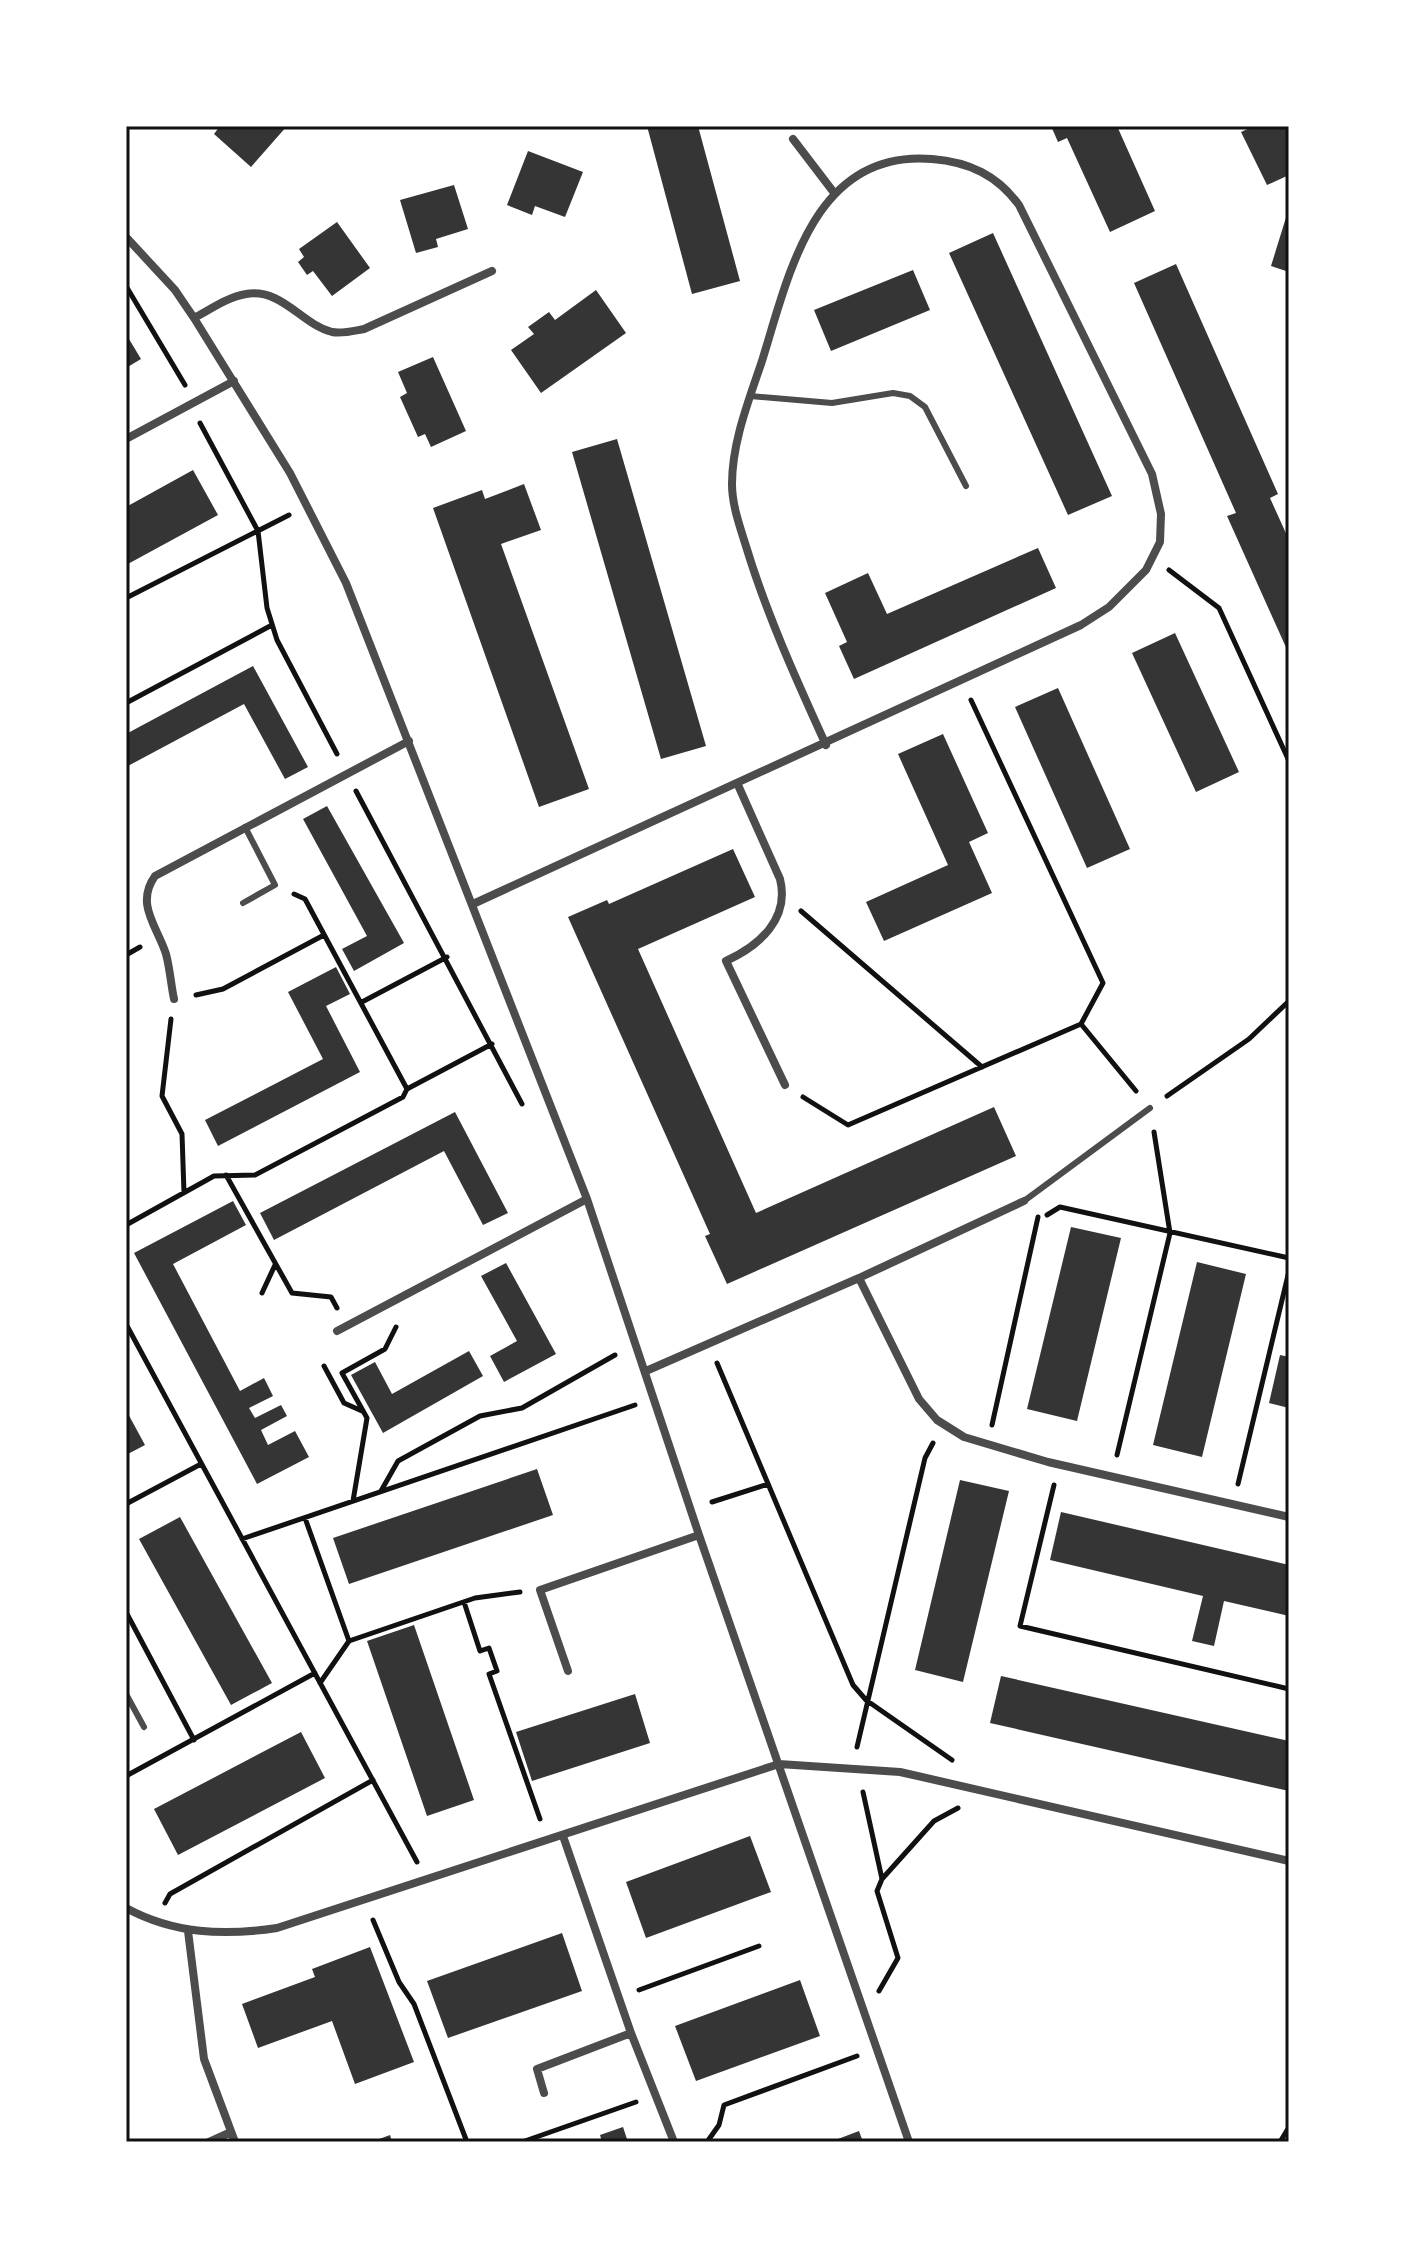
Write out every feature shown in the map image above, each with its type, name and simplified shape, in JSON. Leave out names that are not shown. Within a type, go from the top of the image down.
[{"type":"street","points":[[793,139],[835,194]]},
{"type":"street","points":[[473,904],[826,745],[1095,617],[1131,587],[1153,558],[1160,542],[1161,514],[1152,474],[1026,216],[1012,195],[984,172],[952,162],[920,158],[877,166],[835,194],[815,218],[796,252],[735,453],[732,484],[734,506],[778,636],[826,745]]},
{"type":"street","points":[[126,237],[175,290],[194,318],[307,506],[346,583],[587,1199],[699,1535],[909,2142]]},
{"type":"street","points":[[194,318],[219,303],[256,293],[288,305],[330,331],[343,333],[364,329],[492,271]]},
{"type":"street","points":[[126,439],[234,381]]},
{"type":"street","points":[[174,999],[166,956],[146,908],[148,888],[161,871],[409,741]]},
{"type":"street","points":[[738,785],[780,879],[782,895],[776,919],[764,936],[726,961],[785,1085]]},
{"type":"street","points":[[337,1331],[587,1199]]},
{"type":"street","points":[[646,1371],[859,1278],[1024,1201]]},
{"type":"street","points":[[859,1278],[915,1393],[942,1424],[987,1447],[1289,1517]]},
{"type":"street","points":[[568,1671],[540,1590],[699,1535]]},
{"type":"street","points":[[126,1908],[155,1922],[188,1931],[252,1932],[277,1928],[779,1764],[900,1772],[1289,1861]]},
{"type":"street","points":[[563,1836],[631,2033],[674,2142]]},
{"type":"street","points":[[188,1931],[204,2059],[235,2142]]},
{"type":"street","points":[[544,2093],[537,2069],[631,2033]]},
{"type":"street","points":[[209,2142],[231,2132]]},
{"type":"lane","points":[[750,396],[832,403],[893,393],[910,396],[925,407],[966,486]]},
{"type":"lane","points":[[243,903],[275,885],[245,827]]},
{"type":"lane","points":[[1024,1201],[1150,1108]]},
{"type":"lane","points":[[126,1694],[144,1727]]},
{"type":"path","points":[[126,286],[182,376],[190,404],[258,531],[277,640],[525,1109]]},
{"type":"path","points":[[126,598],[307,506]]},
{"type":"path","points":[[1153,558],[1219,608],[1289,761]]},
{"type":"path","points":[[126,703],[272,625]]},
{"type":"path","points":[[785,1085],[848,1125],[1081,1024],[1103,983],[962,681]]},
{"type":"path","points":[[275,885],[305,899],[407,1089]]},
{"type":"path","points":[[782,895],[982,1067]]},
{"type":"path","points":[[184,1193],[182,1134],[162,1096],[174,999],[223,989],[324,935]]},
{"type":"path","points":[[362,1002],[447,957]]},
{"type":"path","points":[[1150,1108],[1249,1039],[1289,1001]]},
{"type":"path","points":[[1081,1024],[1150,1108],[1170,1233],[1112,1476]]},
{"type":"path","points":[[126,1225],[214,1176],[255,1175],[403,1097],[407,1089],[492,1044]]},
{"type":"path","points":[[226,1175],[292,1293],[331,1297],[348,1325]]},
{"type":"path","points":[[1024,1201],[1039,1219]]},
{"type":"path","points":[[987,1447],[1039,1219],[1060,1207],[1289,1258]]},
{"type":"path","points":[[262,1293],[275,1263]]},
{"type":"path","points":[[1233,1504],[1289,1271]]},
{"type":"path","points":[[1279,1308],[1289,1310]]},
{"type":"path","points":[[353,1502],[367,1418],[342,1373],[385,1349],[397,1323]]},
{"type":"path","points":[[126,1324],[427,1880]]},
{"type":"path","points":[[381,1492],[398,1461],[480,1416],[522,1408],[636,1343]]},
{"type":"path","points":[[709,1343],[853,1685],[866,1700],[953,1761]]},
{"type":"path","points":[[324,1366],[344,1403],[363,1412]]},
{"type":"path","points":[[242,1539],[655,1399]]},
{"type":"path","points":[[882,1879],[857,1768],[858,1734],[925,1458],[942,1424]]},
{"type":"path","points":[[126,1504],[201,1464]]},
{"type":"path","points":[[1059,1464],[1020,1626],[1289,1689]]},
{"type":"path","points":[[690,1508],[768,1484]]},
{"type":"path","points":[[305,1518],[349,1641]]},
{"type":"path","points":[[320,1683],[349,1641],[464,1602],[540,1590]]},
{"type":"path","points":[[464,1602],[480,1651],[489,1648],[497,1671],[489,1674],[547,1841]]},
{"type":"path","points":[[126,1612],[194,1740]]},
{"type":"path","points":[[126,1776],[315,1673]]},
{"type":"path","points":[[155,1922],[170,1894],[373,1780]]},
{"type":"path","points":[[866,2014],[898,1958],[877,1891],[882,1879],[934,1821],[988,1792]]},
{"type":"path","points":[[365,1901],[399,1982],[414,2004],[467,2142]]},
{"type":"path","points":[[619,1997],[759,1946]]},
{"type":"path","points":[[707,2142],[719,2125],[724,2105],[877,2048]]},
{"type":"path","points":[[522,2142],[656,2095]]},
{"type":"path","points":[[1280,2142],[1289,2127]]},
{"type":"building","points":[[220,126],[287,126],[251,167],[214,134]]},
{"type":"building","points":[[647,126],[698,126],[740,281],[692,294]]},
{"type":"building","points":[[1051,126],[1117,126],[1155,211],[1110,232],[1067,138],[1058,142]]},
{"type":"building","points":[[1254,126],[1289,126],[1289,175],[1267,185],[1241,132]]},
{"type":"building","points":[[528,151],[583,172],[565,217],[535,206],[532,215],[507,205]]},
{"type":"building","points":[[454,185],[468,229],[436,239],[438,247],[416,253],[400,200]]},
{"type":"building","points":[[1289,211],[1289,272],[1271,266]]},
{"type":"building","points":[[337,222],[370,268],[332,296],[313,271],[307,275],[298,262],[304,257],[299,249]]},
{"type":"building","points":[[993,233],[1112,496],[1068,515],[949,253]]},
{"type":"building","points":[[1176,264],[1278,494],[1270,498],[1289,540],[1289,654],[1227,516],[1236,513],[1134,283]]},
{"type":"building","points":[[913,270],[930,310],[831,351],[814,310]]},
{"type":"building","points":[[596,290],[626,333],[541,393],[511,350],[534,334],[528,327],[549,312],[555,320]]},
{"type":"building","points":[[126,334],[141,359],[126,368]]},
{"type":"building","points":[[433,357],[466,431],[431,447],[425,434],[418,437],[400,397],[407,393],[398,372]]},
{"type":"building","points":[[617,439],[706,746],[661,759],[572,452]]},
{"type":"building","points":[[193,470],[218,515],[126,565],[126,507]]},
{"type":"building","points":[[524,484],[541,530],[501,544],[589,789],[539,807],[433,508],[482,490],[485,499]]},
{"type":"building","points":[[1038,548],[1056,588],[854,679],[839,646],[847,642],[825,593],[868,573],[887,614]]},
{"type":"building","points":[[1175,633],[1239,772],[1196,792],[1132,653]]},
{"type":"building","points":[[253,666],[308,767],[285,779],[244,704],[126,767],[126,734]]},
{"type":"building","points":[[1058,688],[1130,849],[1087,868],[1015,707]]},
{"type":"building","points":[[943,734],[988,833],[969,842],[992,893],[884,941],[866,902],[948,865],[898,754]]},
{"type":"building","points":[[327,806],[404,943],[354,971],[342,949],[367,936],[303,819]]},
{"type":"building","points":[[733,849],[755,897],[638,949],[756,1213],[994,1107],[1016,1156],[727,1284],[705,1236],[710,1234],[568,917],[607,900],[609,904]]},
{"type":"building","points":[[336,967],[350,994],[326,1006],[360,1072],[218,1146],[205,1120],[323,1059],[288,992]]},
{"type":"building","points":[[455,1112],[508,1213],[483,1225],[444,1151],[274,1240],[260,1213]]},
{"type":"building","points":[[233,1201],[246,1225],[173,1264],[240,1391],[264,1378],[273,1396],[249,1408],[255,1418],[281,1405],[287,1416],[261,1430],[268,1445],[295,1431],[309,1457],[257,1484],[134,1253]]},
{"type":"building","points":[[1071,1227],[1121,1238],[1077,1421],[1027,1409]]},
{"type":"building","points":[[1197,1262],[1246,1274],[1202,1457],[1153,1445]]},
{"type":"building","points":[[506,1263],[556,1354],[504,1382],[490,1356],[517,1341],[481,1276]]},
{"type":"building","points":[[469,1351],[483,1376],[383,1433],[351,1375],[375,1362],[392,1394]]},
{"type":"building","points":[[1280,1355],[1289,1357],[1289,1408],[1269,1403]]},
{"type":"building","points":[[126,1410],[145,1445],[126,1455]]},
{"type":"building","points":[[537,1469],[553,1515],[349,1584],[333,1538]]},
{"type":"building","points":[[960,1480],[1009,1491],[963,1682],[915,1670]]},
{"type":"building","points":[[1061,1512],[1289,1565],[1289,1616],[1224,1601],[1214,1646],[1192,1641],[1203,1596],[1050,1560]]},
{"type":"building","points":[[180,1517],[272,1683],[231,1705],[139,1539]]},
{"type":"building","points":[[414,1625],[474,1800],[427,1816],[367,1641]]},
{"type":"building","points":[[1001,1676],[1289,1741],[1289,1791],[990,1723]]},
{"type":"building","points":[[635,1694],[650,1743],[532,1781],[516,1732]]},
{"type":"building","points":[[301,1732],[325,1778],[178,1855],[154,1809]]},
{"type":"building","points":[[750,1836],[771,1892],[646,1938],[626,1882]]},
{"type":"building","points":[[562,1933],[582,1991],[448,2038],[427,1981]]},
{"type":"building","points":[[370,1947],[414,2062],[355,2084],[332,2021],[258,2048],[242,2004],[315,1977],[312,1969]]},
{"type":"building","points":[[800,1980],[820,2036],[696,2081],[675,2026]]},
{"type":"building","points":[[623,2127],[628,2142],[602,2142],[600,2135]]},
{"type":"building","points":[[859,2131],[863,2142],[830,2142]]},
{"type":"building","points":[[390,2135],[392,2142],[371,2142]]}]
